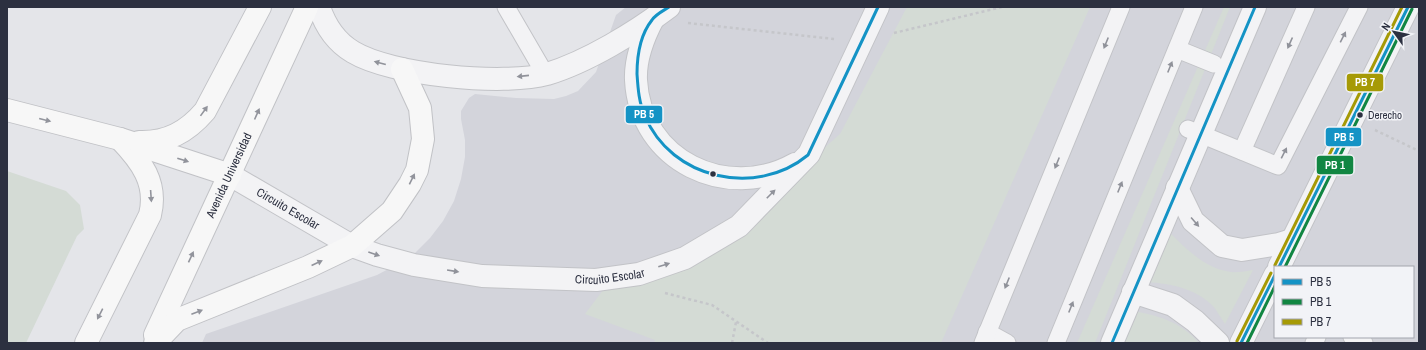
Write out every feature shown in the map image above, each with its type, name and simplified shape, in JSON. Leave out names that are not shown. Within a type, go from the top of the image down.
[{"type":"main road","points":[[7,110],[133,142],[161,141],[186,130],[205,111],[260,7]]},
{"type":"main road","name":"Avenida Universidad","points":[[151,343],[230,175],[266,92],[307,7]]},
{"type":"main road","points":[[155,343],[177,320],[308,267],[352,246],[392,211],[410,184],[417,170],[423,139],[423,123],[414,94],[402,69]]},
{"type":"main road","points":[[120,139],[230,175]]},
{"type":"main road","points":[[86,343],[150,215],[152,206],[151,188],[145,170],[135,155],[120,139]]},
{"type":"street","points":[[319,7],[329,30],[351,52],[367,60],[402,69],[440,76],[479,78],[545,74],[581,60],[661,13]]},
{"type":"street","name":"Circuito Escolar","points":[[230,175],[352,246],[376,255],[414,265],[482,276],[596,280],[639,274],[685,258],[739,226],[809,154],[878,7]]},
{"type":"street","points":[[1112,343],[1176,188],[1194,131],[1255,7]]},
{"type":"street","points":[[1279,266],[1408,7]]},
{"type":"street","points":[[661,13],[643,38],[638,58],[636,79],[639,101],[646,120],[655,136],[667,149],[696,169],[719,176],[747,179],[780,172],[809,154]]},
{"type":"street","points":[[1176,188],[1193,221],[1222,246],[1242,250],[1280,244],[1292,240]]},
{"type":"street","points":[[1241,343],[1274,277]]},
{"type":"street","points":[[1133,292],[1172,305],[1195,321],[1218,343]]},
{"type":"lane","points":[[506,7],[545,74]]},
{"type":"lane","points":[[1008,343],[985,337],[1121,7]]},
{"type":"lane","points":[[1056,343],[1194,7]]},
{"type":"lane","points":[[1242,151],[1306,7]]},
{"type":"lane","points":[[1194,131],[1278,166],[1359,7]]},
{"type":"lane","points":[[1177,49],[1214,64]]},
{"type":"lane","points":[[1354,338],[1364,343]]},
{"type":"path","points":[[661,13],[862,42],[1002,7]]},
{"type":"path","points":[[1373,130],[1419,151]]},
{"type":"path","points":[[660,292],[712,305],[768,343]]},
{"type":"path","points":[[732,343],[736,322]]},
{"type":"shaded area","points":[[626,7],[1419,7],[1419,343],[202,343],[206,334],[377,275],[414,254],[430,238],[443,221],[454,201],[461,179],[465,157],[465,140],[461,111],[469,98],[475,94],[516,98],[554,99],[578,91],[596,72],[616,15]]},
{"type":"shaded area","points":[[907,7],[1090,7],[941,343],[654,343],[655,340],[585,314],[613,277],[680,261],[759,206],[840,134]]},
{"type":"shaded area","points":[[1224,7],[1230,7],[1095,343],[1077,343]]},
{"type":"shaded area","points":[[7,171],[66,191],[80,205],[84,229],[77,236],[26,343],[7,343]]},
{"type":"shaded area","points":[[1169,232],[1189,251],[1213,267],[1234,272],[1253,270],[1225,324],[1213,306],[1191,291],[1165,284],[1148,282]]},
{"type":"shaded area","points":[[1138,312],[1155,316],[1179,326],[1193,336],[1199,343],[1124,343]]},
{"type":"transit line","points":[[669,7],[652,20],[645,32],[640,46],[637,80],[640,101],[645,116],[657,138],[674,155],[694,167],[717,175],[740,178],[764,176],[787,168],[808,155],[878,7]]},
{"type":"transit line","points":[[1112,343],[1255,7]]},
{"type":"transit line","points":[[1275,265],[1402,7]]},
{"type":"transit line","points":[[1279,266],[1408,7]]},
{"type":"transit line","points":[[1285,266],[1412,9]]},
{"type":"transit line","points":[[1237,341],[1271,273]]},
{"type":"transit line","points":[[1241,343],[1274,277]]},
{"type":"transit line","points":[[1247,343],[1274,288]]},
{"type":"place","name":"Derecho","points":[[1360,115]]}]
